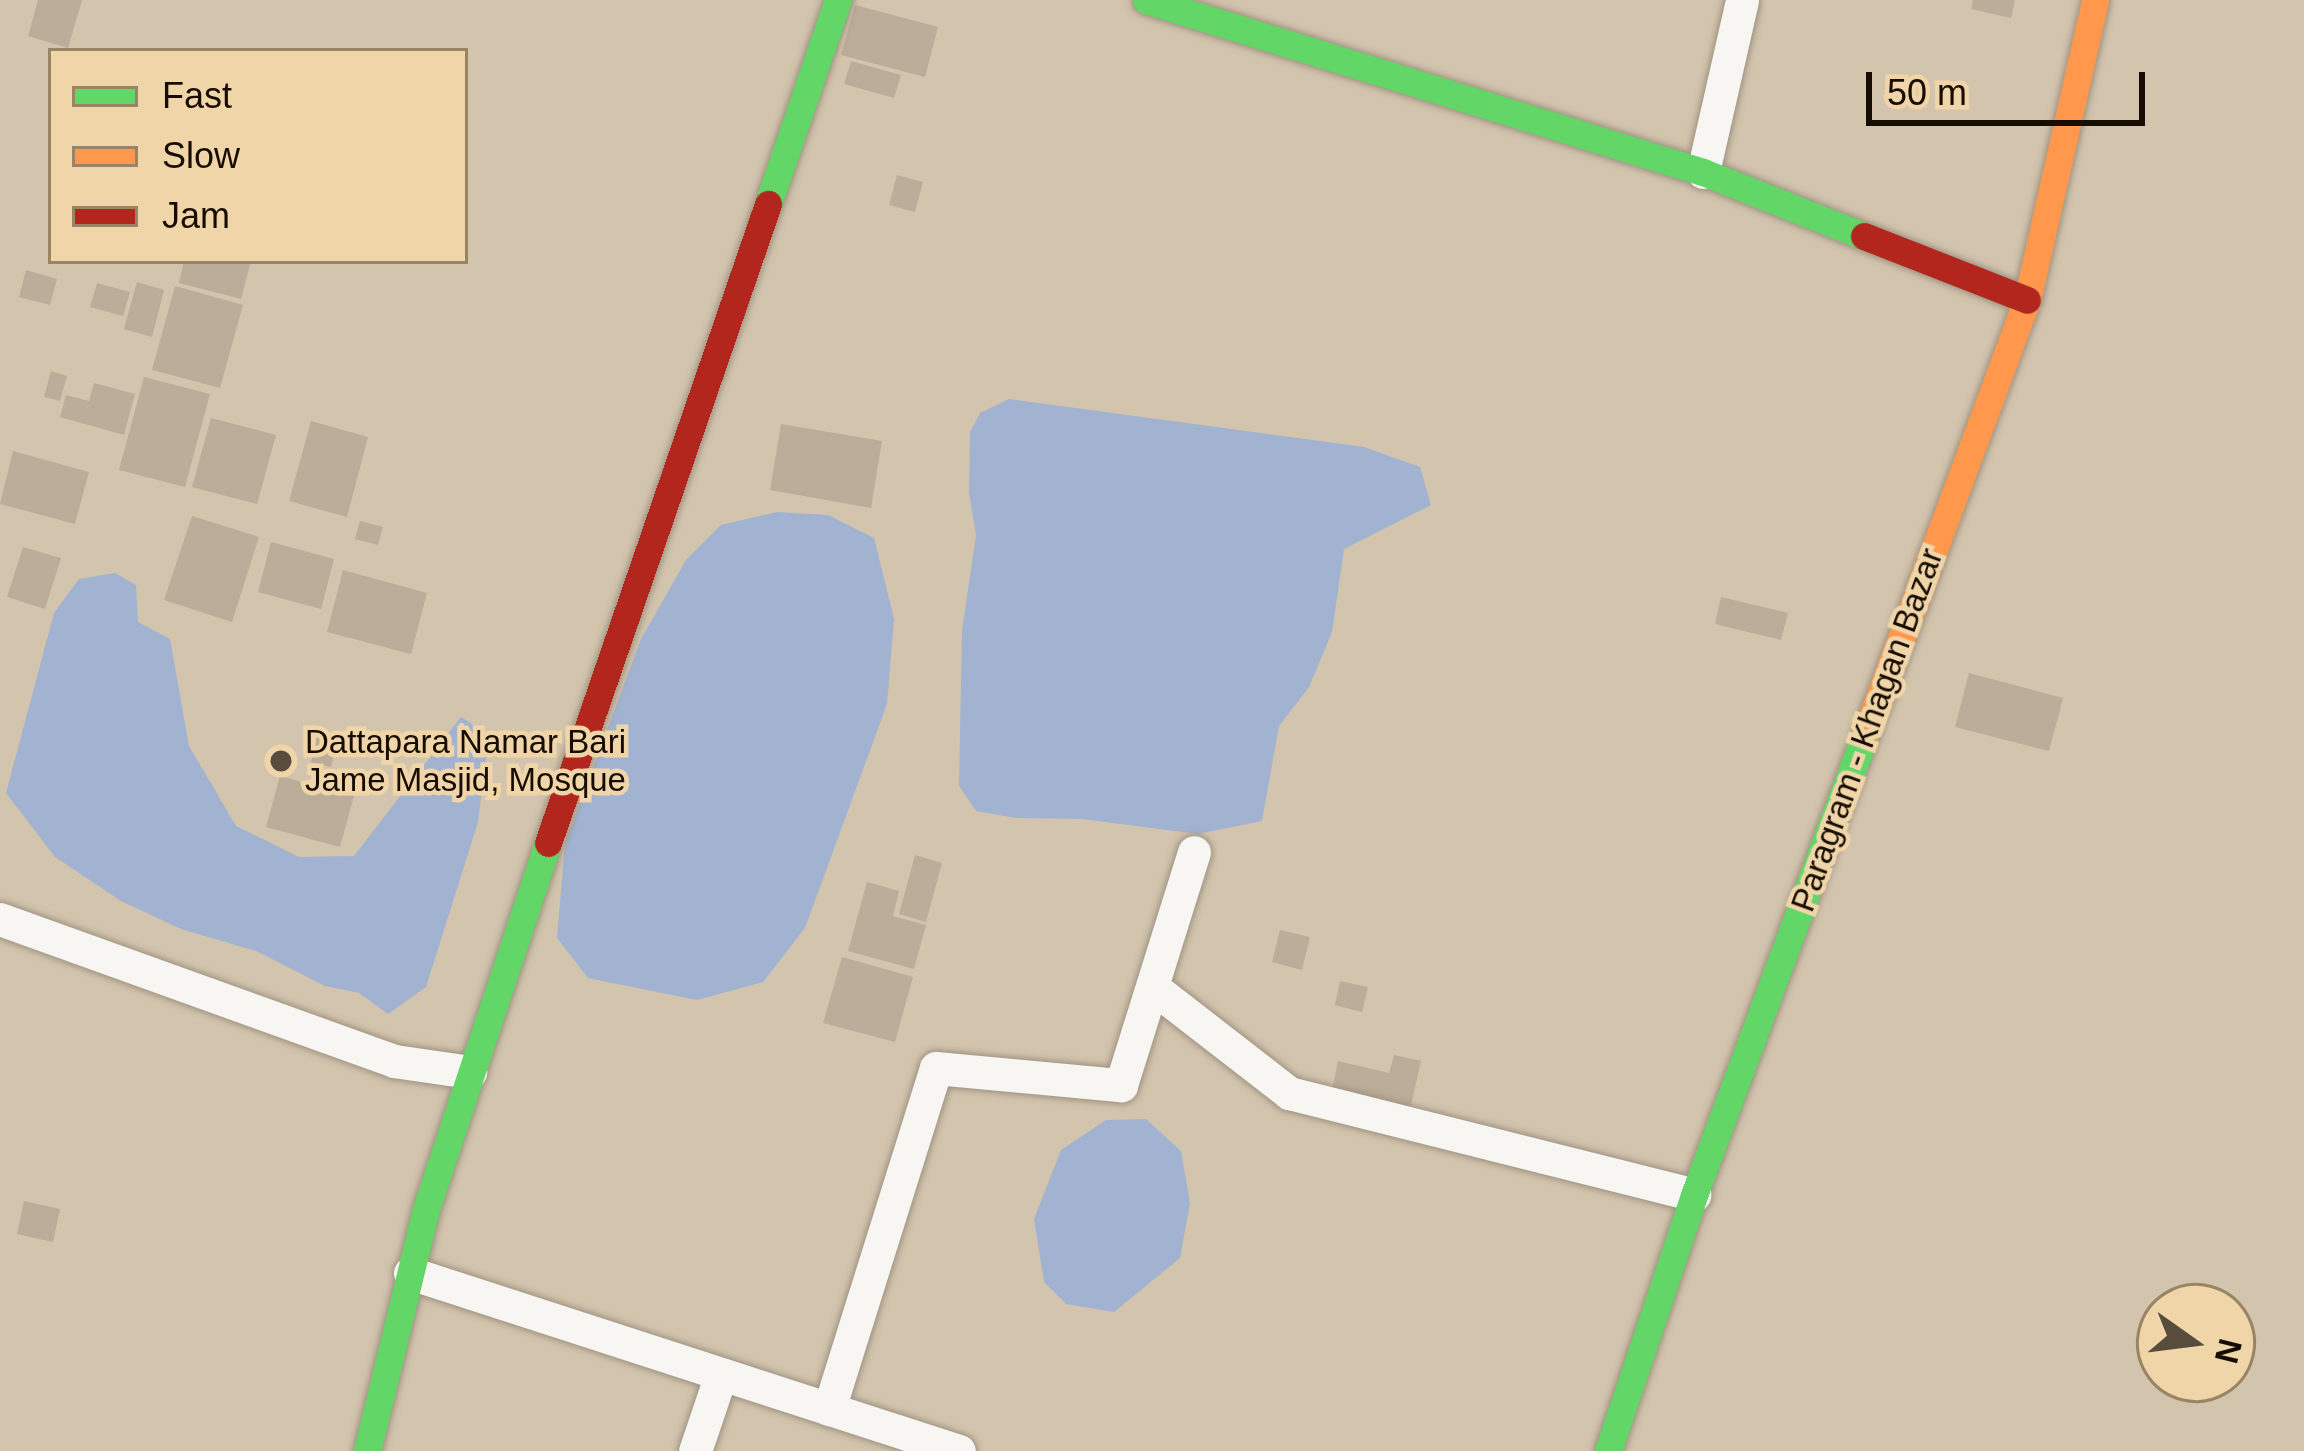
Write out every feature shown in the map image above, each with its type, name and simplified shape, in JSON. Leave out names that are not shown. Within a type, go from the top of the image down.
[{"type":"street","points":[[367,1451],[410,1273],[470,1072],[838,0]]},
{"type":"street","points":[[1146,0],[1703,172],[2027,300]]},
{"type":"street","points":[[1703,172],[1742,0]]},
{"type":"street","name":"Paragram - Khagan Bazar","points":[[1608,1451],[1694,1195],[2027,300],[2095,0]]},
{"type":"street","points":[[829,1409],[936,1068],[1120,1085],[1155,988],[1194,852]]},
{"type":"street","points":[[0,919],[394,1061],[470,1072]]},
{"type":"street","points":[[1155,988],[1289,1093],[1694,1195]]},
{"type":"street","points":[[410,1273],[959,1451]]},
{"type":"street","points":[[695,1451],[721,1374]]},
{"type":"water","points":[[1009,399],[1364,447],[1420,467],[1431,505],[1344,549],[1332,632],[1309,687],[1279,726],[1262,821],[1198,834],[1082,819],[1016,818],[976,811],[959,786],[962,630],[976,536],[969,492],[970,432],[980,413]]},
{"type":"water","points":[[777,512],[828,515],[874,538],[894,619],[887,704],[805,928],[763,982],[697,1000],[588,978],[557,938],[565,843],[641,639],[686,560],[721,525]]},
{"type":"water","points":[[115,573],[136,585],[138,622],[170,639],[189,746],[236,826],[299,857],[354,856],[461,717],[489,735],[478,822],[426,987],[388,1014],[359,993],[325,986],[256,951],[181,929],[121,901],[55,857],[6,793],[54,613],[79,579]]},
{"type":"water","points":[[1146,1119],[1181,1151],[1190,1203],[1180,1258],[1114,1312],[1066,1304],[1044,1282],[1034,1219],[1061,1150],[1106,1120]]},
{"type":"building","points":[[38,0],[82,0],[68,48],[28,36]]},
{"type":"building","points":[[1973,0],[2015,0],[2011,18],[1971,9]]},
{"type":"building","points":[[855,5],[938,27],[925,77],[841,55]]},
{"type":"building","points":[[851,61],[901,75],[894,98],[844,84]]},
{"type":"building","points":[[897,175],[923,182],[915,212],[889,205]]},
{"type":"building","points":[[183,264],[250,264],[241,299],[179,283]]},
{"type":"building","points":[[26,270],[57,279],[50,305],[19,297]]},
{"type":"building","points":[[137,282],[164,290],[152,337],[124,329]]},
{"type":"building","points":[[97,283],[130,292],[123,316],[90,307]]},
{"type":"building","points":[[175,286],[243,305],[220,388],[152,370]]},
{"type":"building","points":[[51,371],[67,376],[60,401],[44,397]]},
{"type":"building","points":[[144,377],[210,394],[185,487],[119,470]]},
{"type":"building","points":[[94,383],[135,394],[124,435],[60,417],[66,395],[89,401]]},
{"type":"building","points":[[211,418],[276,435],[257,504],[192,487]]},
{"type":"building","points":[[311,421],[368,437],[347,517],[289,501]]},
{"type":"building","points":[[781,424],[882,441],[871,508],[770,490]]},
{"type":"building","points":[[13,451],[89,472],[75,524],[0,504]]},
{"type":"building","points":[[192,516],[259,537],[232,622],[164,600]]},
{"type":"building","points":[[360,521],[383,527],[378,545],[355,539]]},
{"type":"building","points":[[271,542],[334,559],[321,609],[258,592]]},
{"type":"building","points":[[23,547],[61,558],[45,609],[7,597]]},
{"type":"building","points":[[343,570],[427,593],[411,654],[327,632]]},
{"type":"building","points":[[1721,597],[1788,613],[1781,640],[1715,624]]},
{"type":"building","points":[[1969,673],[2063,698],[2049,751],[1955,727]]},
{"type":"building","points":[[319,731],[339,736],[331,767],[311,762]]},
{"type":"building","points":[[280,776],[354,796],[340,847],[266,827]]},
{"type":"building","points":[[915,855],[942,863],[926,922],[899,914]]},
{"type":"building","points":[[867,882],[899,891],[893,916],[926,925],[914,969],[848,951]]},
{"type":"building","points":[[1280,930],[1310,937],[1302,970],[1272,962]]},
{"type":"building","points":[[842,957],[913,977],[895,1042],[823,1023]]},
{"type":"building","points":[[1340,981],[1368,987],[1362,1012],[1335,1005]]},
{"type":"building","points":[[1394,1055],[1421,1061],[1410,1109],[1332,1091],[1338,1061],[1389,1073]]},
{"type":"building","points":[[24,1201],[60,1209],[53,1242],[17,1234]]},
{"type":"traffic: fast","points":[[768,204],[838,0]]},
{"type":"traffic: fast","points":[[1146,0],[1703,172],[1864,236]]},
{"type":"traffic: fast","points":[[1608,1451],[1694,1195],[1867,730]]},
{"type":"traffic: fast","points":[[367,1451],[426,1209],[548,843]]},
{"type":"traffic: slow","points":[[1867,730],[2027,300],[2095,0]]},
{"type":"traffic: jam","points":[[548,843],[768,204]]},
{"type":"traffic: jam","points":[[1864,236],[2027,300]]},
{"type":"place","name":"Dattapara Namar Bari Jame Masjid, Mosque","points":[[281,761]]}]
